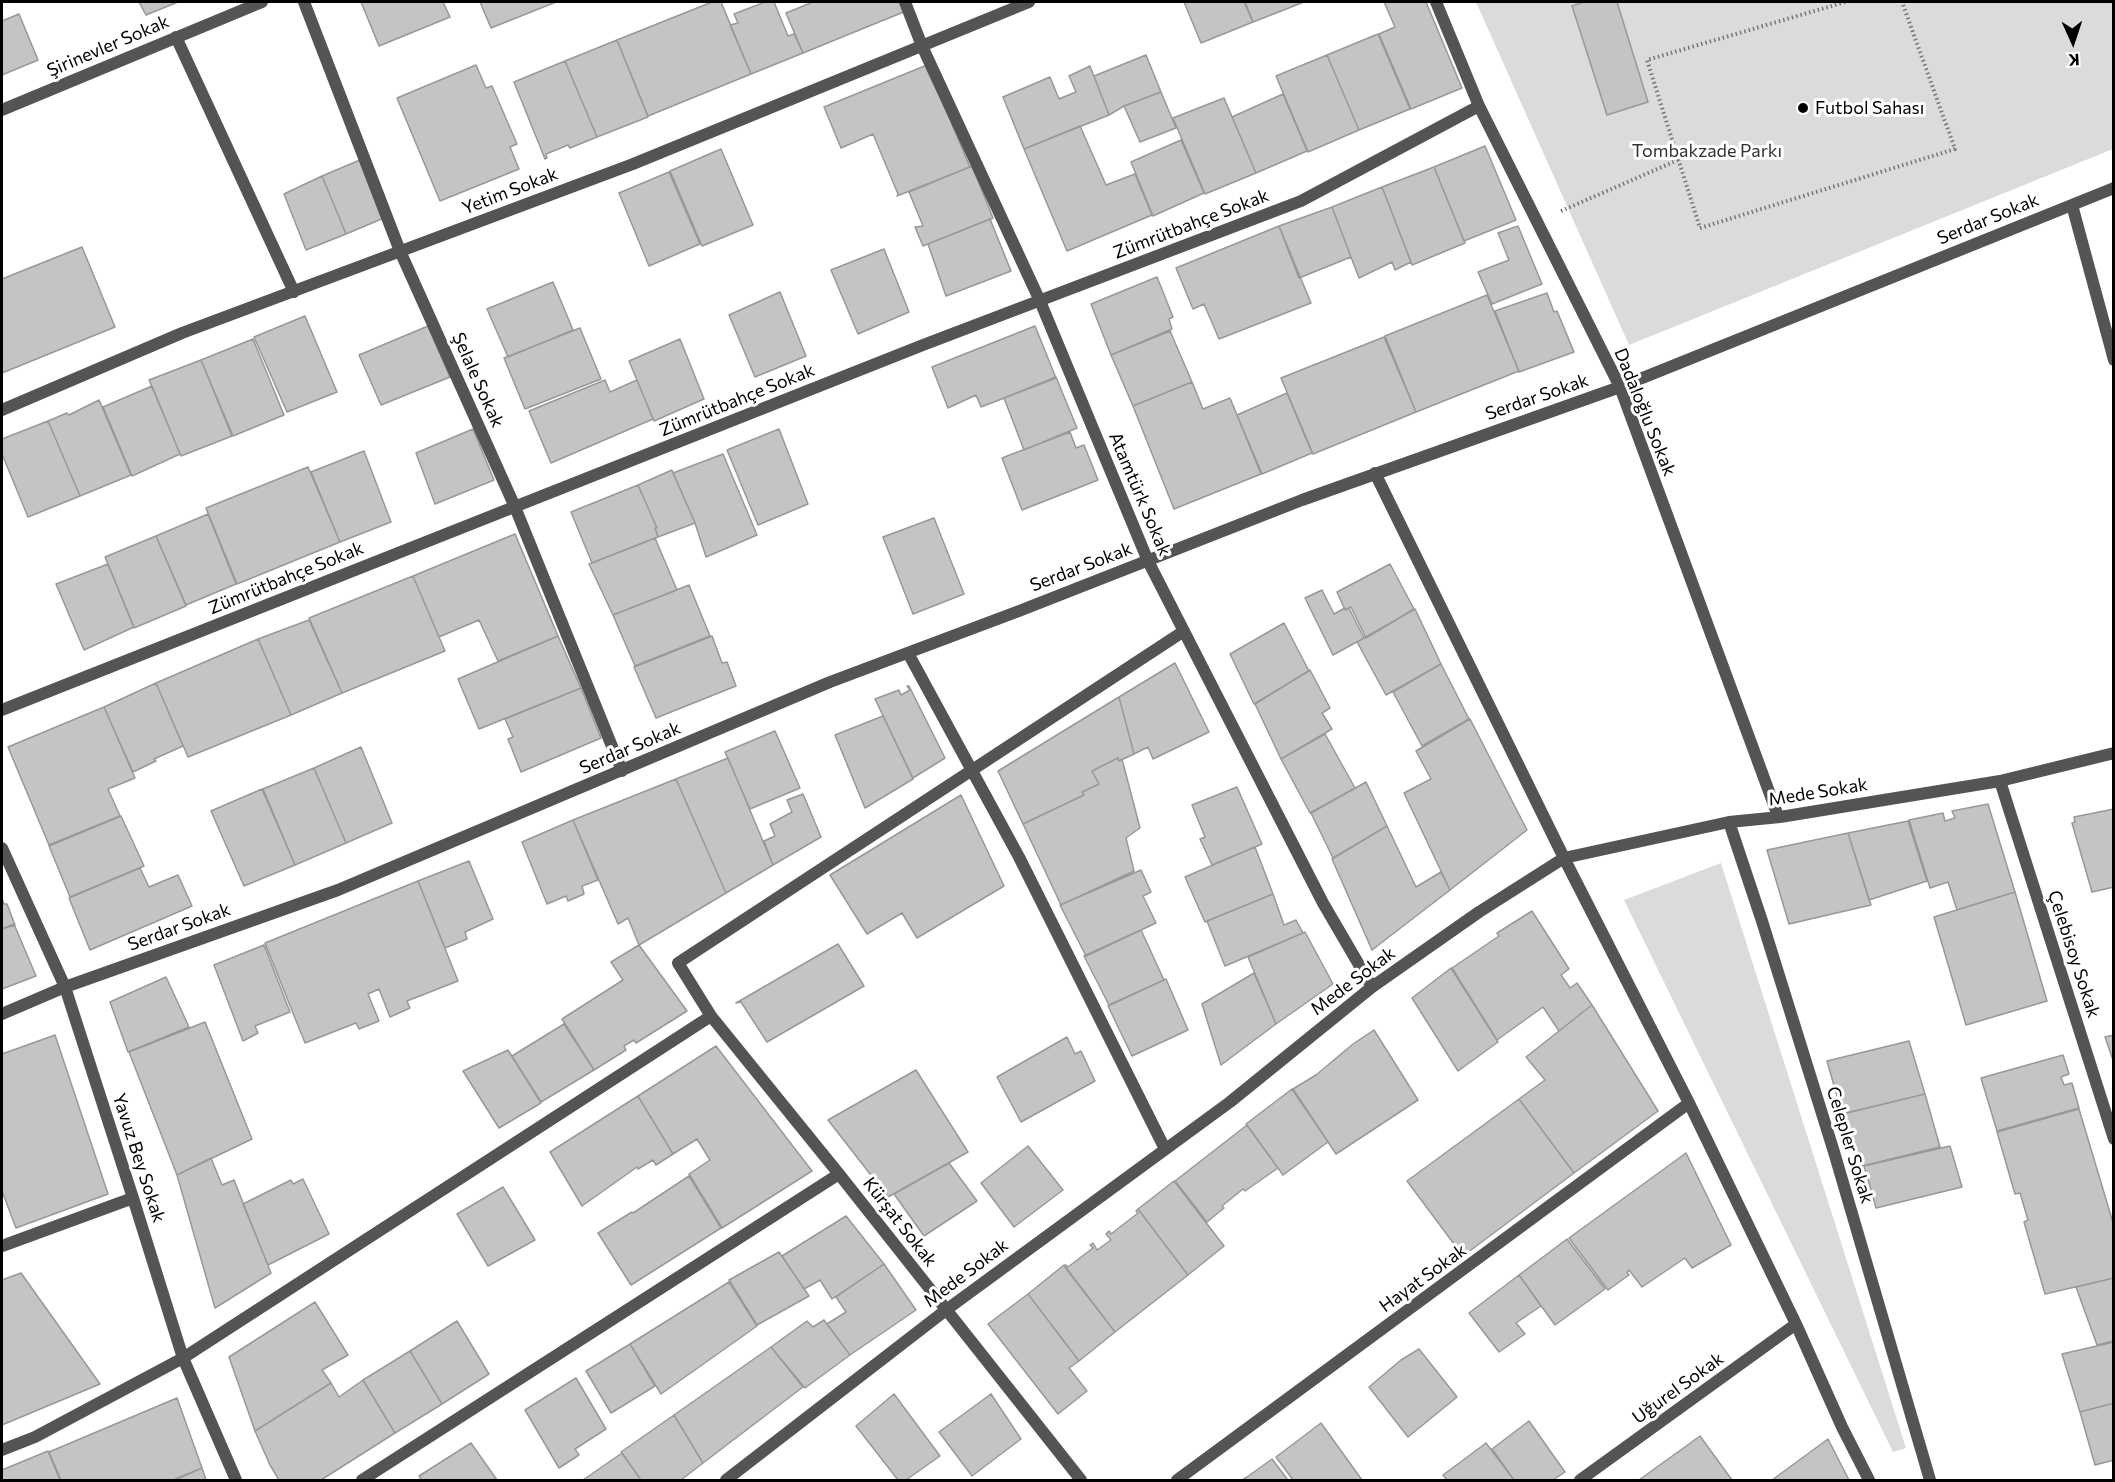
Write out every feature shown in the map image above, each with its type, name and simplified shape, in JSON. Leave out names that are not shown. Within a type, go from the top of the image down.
[{"type":"street","name":"Şirinevler Sokak","points":[[2,110],[262,2]]},
{"type":"street","name":"Şelale Sokak","points":[[304,2],[400,251],[515,507],[622,771]]},
{"type":"street","name":"Atamtürk Sokak","points":[[905,2],[922,46],[1040,301],[1148,561],[1323,903],[1372,987]]},
{"type":"street","name":"Yetim Sokak","points":[[2,410],[182,333],[633,164],[1029,2]]},
{"type":"street","name":"Dadaloğlu Sokak","points":[[1436,2],[1479,106],[1620,387],[1778,816]]},
{"type":"street","points":[[176,37],[294,292]]},
{"type":"street","name":"Zümrütbahçe Sokak","points":[[2,710],[1040,301],[1301,201],[1479,106]]},
{"type":"street","name":"Serdar Sokak","points":[[2,1014],[65,987],[338,890],[830,682],[1375,473],[1620,387],[2114,188]]},
{"type":"street","points":[[2072,205],[2114,360]]},
{"type":"street","points":[[1375,473],[1564,858],[1689,1103],[1869,1480]]},
{"type":"street","points":[[972,769],[1184,631]]},
{"type":"street","points":[[908,653],[1019,858],[1165,1149]]},
{"type":"street","name":"Mede Sokak","points":[[726,1480],[946,1310],[1230,1102],[1372,987],[1479,912],[1564,858],[1729,822],[2000,781],[2114,753]]},
{"type":"street","name":"Kürşat Sokak","points":[[972,769],[678,963],[711,1016],[1082,1480]]},
{"type":"street","name":"Çelebisoy Sokak","points":[[2000,781],[2114,1139]]},
{"type":"street","name":"Celepler Sokak","points":[[1729,822],[1834,1152],[1930,1480]]},
{"type":"street","name":"Yavuz Bey Sokak","points":[[2,848],[65,987],[134,1197],[183,1358],[236,1480]]},
{"type":"street","points":[[2,1450],[35,1437],[183,1358],[711,1016]]},
{"type":"street","name":"Hayat Sokak","points":[[1177,1480],[1689,1103]]},
{"type":"street","points":[[362,1480],[839,1174]]},
{"type":"street","points":[[2,1246],[134,1197]]},
{"type":"street","name":"Uğurel Sokak","points":[[1580,1480],[1796,1324]]},
{"type":"path","points":[[1845,2],[1647,60],[1700,228],[1955,148],[1902,2]]},
{"type":"path","points":[[1536,222],[1678,160]]},
{"type":"green space","name":"Tombakzade Parkı","points":[[1476,2],[2113,2],[2113,149],[1629,345]]},
{"type":"green space","points":[[1721,863],[1906,1448],[1893,1452],[1624,900]]},
{"type":"building","points":[[139,2],[178,2],[146,15]]},
{"type":"building","points":[[361,2],[443,2],[450,17],[379,46]]},
{"type":"building","points":[[480,2],[556,2],[491,28]]},
{"type":"building","points":[[712,2],[721,2],[751,74],[648,116],[617,40]]},
{"type":"building","points":[[765,2],[774,2],[788,36],[794,34],[803,53],[751,74],[730,25],[738,23],[734,14]]},
{"type":"building","points":[[813,2],[902,2],[906,11],[803,53],[786,13]]},
{"type":"building","points":[[1184,2],[1244,2],[1253,22],[1201,43]]},
{"type":"building","points":[[1245,2],[1304,2],[1253,22]]},
{"type":"building","points":[[1384,2],[1426,2],[1462,88],[1411,109],[1379,34],[1395,27]]},
{"type":"building","points":[[1584,2],[1617,2],[1648,102],[1607,115],[1572,6]]},
{"type":"building","points":[[19,14],[38,60],[2,75],[2,21]]},
{"type":"building","points":[[1378,34],[1410,109],[1359,130],[1327,55]]},
{"type":"building","points":[[617,40],[648,117],[597,137],[565,61]]},
{"type":"building","points":[[1146,55],[1161,92],[1124,106],[1109,115],[1094,76]]},
{"type":"building","points":[[1327,55],[1359,130],[1308,152],[1276,76]]},
{"type":"building","points":[[565,61],[597,137],[570,148],[568,145],[546,154],[545,159],[514,82]]},
{"type":"building","points":[[476,65],[486,88],[492,86],[517,144],[510,147],[519,169],[440,201],[397,98]]},
{"type":"building","points":[[927,65],[970,167],[897,196],[873,134],[841,148],[824,107]]},
{"type":"building","points":[[1090,66],[1109,115],[1024,149],[1003,97],[1050,77],[1059,99],[1076,92],[1069,76]]},
{"type":"building","points":[[1161,92],[1176,128],[1140,142],[1124,106]]},
{"type":"building","points":[[1283,94],[1307,151],[1256,173],[1232,117]]},
{"type":"building","points":[[1224,98],[1256,173],[1205,194],[1173,118]]},
{"type":"building","points":[[1080,126],[1106,185],[1135,174],[1152,215],[1067,251],[1024,149]]},
{"type":"building","points":[[1181,140],[1204,193],[1153,216],[1131,162]]},
{"type":"building","points":[[1485,146],[1516,220],[1464,241],[1434,167]]},
{"type":"building","points":[[721,149],[753,225],[702,246],[670,171]]},
{"type":"building","points":[[360,160],[384,218],[346,234],[322,176]]},
{"type":"building","points":[[972,166],[993,218],[923,246],[915,227],[923,226],[909,192]]},
{"type":"building","points":[[1434,167],[1465,243],[1412,265],[1382,187]]},
{"type":"building","points":[[669,172],[700,244],[649,266],[619,193]]},
{"type":"building","points":[[322,176],[346,234],[306,250],[284,194]]},
{"type":"building","points":[[1382,187],[1411,262],[1395,270],[1392,262],[1359,278],[1332,207]]},
{"type":"building","points":[[1332,207],[1351,257],[1299,278],[1279,226]]},
{"type":"building","points":[[990,219],[1011,271],[946,296],[928,244]]},
{"type":"building","points":[[1279,226],[1311,303],[1219,339],[1204,304],[1193,309],[1176,268]]},
{"type":"building","points":[[1518,226],[1542,284],[1492,304],[1478,272],[1509,260],[1498,233]]},
{"type":"building","points":[[82,247],[115,327],[2,373],[2,279]]},
{"type":"building","points":[[884,249],[909,312],[858,334],[831,270]]},
{"type":"building","points":[[1157,277],[1173,317],[1169,319],[1172,329],[1111,355],[1091,304]]},
{"type":"building","points":[[553,282],[573,330],[508,357],[487,309]]},
{"type":"building","points":[[780,292],[806,356],[755,377],[729,315]]},
{"type":"building","points":[[1547,293],[1574,352],[1519,372],[1495,311]]},
{"type":"building","points":[[1487,295],[1519,371],[1416,412],[1385,336]]},
{"type":"building","points":[[305,316],[337,392],[287,412],[254,337]]},
{"type":"building","points":[[428,326],[450,377],[381,405],[359,355]]},
{"type":"building","points":[[1035,326],[1056,378],[981,407],[976,395],[948,408],[932,367]]},
{"type":"building","points":[[580,328],[601,379],[525,409],[504,358]]},
{"type":"building","points":[[1170,331],[1192,382],[1133,406],[1111,355]]},
{"type":"building","points":[[1384,337],[1416,412],[1313,454],[1281,378]]},
{"type":"building","points":[[253,339],[284,415],[233,436],[201,360]]},
{"type":"building","points":[[680,339],[704,399],[654,421],[629,361]]},
{"type":"building","points":[[201,360],[232,436],[181,456],[149,380]]},
{"type":"building","points":[[1056,377],[1077,428],[1024,450],[1004,398]]},
{"type":"building","points":[[605,380],[610,392],[637,380],[653,419],[551,463],[529,411]]},
{"type":"building","points":[[1192,382],[1203,409],[1230,398],[1261,474],[1174,509],[1133,406]]},
{"type":"building","points":[[152,386],[180,454],[132,476],[103,407]]},
{"type":"building","points":[[1287,393],[1312,453],[1262,474],[1237,415]]},
{"type":"building","points":[[99,400],[131,475],[80,496],[48,421],[67,413],[69,415]]},
{"type":"building","points":[[48,421],[80,496],[28,517],[2,454],[2,439]]},
{"type":"building","points":[[473,429],[494,480],[435,504],[416,453]]},
{"type":"building","points":[[779,429],[808,504],[758,525],[727,450]]},
{"type":"building","points":[[1070,432],[1076,448],[1084,445],[1098,480],[1022,510],[1002,458]]},
{"type":"building","points":[[364,451],[391,522],[340,542],[311,472]]},
{"type":"building","points":[[723,454],[757,535],[706,557],[695,523],[673,473]]},
{"type":"building","points":[[308,467],[340,542],[237,584],[206,508]]},
{"type":"building","points":[[672,470],[695,523],[658,537],[655,528],[657,528],[638,485]]},
{"type":"building","points":[[638,485],[657,528],[655,528],[658,537],[592,563],[571,512]]},
{"type":"building","points":[[208,514],[236,584],[186,605],[156,536]]},
{"type":"building","points":[[934,518],[964,594],[913,614],[883,537]]},
{"type":"building","points":[[515,534],[558,636],[498,661],[479,620],[439,637],[413,576]]},
{"type":"building","points":[[156,536],[186,606],[134,628],[105,557]]},
{"type":"building","points":[[655,538],[677,590],[613,615],[589,564]]},
{"type":"building","points":[[108,564],[134,627],[84,650],[56,584]]},
{"type":"building","points":[[1390,564],[1414,609],[1366,638],[1351,607],[1345,610],[1337,592]]},
{"type":"building","points":[[413,576],[445,651],[342,693],[309,618]]},
{"type":"building","points":[[689,585],[710,636],[635,666],[613,615]]},
{"type":"building","points":[[1322,590],[1334,614],[1349,608],[1364,638],[1333,655],[1305,598]]},
{"type":"building","points":[[1415,609],[1441,664],[1386,695],[1357,642]]},
{"type":"building","points":[[309,620],[342,693],[291,715],[258,639]]},
{"type":"building","points":[[1284,623],[1309,671],[1254,704],[1230,654]]},
{"type":"building","points":[[558,636],[581,688],[479,729],[458,679]]},
{"type":"building","points":[[712,636],[722,663],[727,662],[736,686],[656,718],[634,667]]},
{"type":"building","points":[[258,639],[291,715],[188,757],[156,683]]},
{"type":"building","points":[[1175,663],[1209,732],[1153,759],[1148,747],[1134,754],[1119,697]]},
{"type":"building","points":[[1441,664],[1469,719],[1422,746],[1393,692]]},
{"type":"building","points":[[1310,670],[1330,708],[1322,713],[1332,729],[1281,759],[1255,704]]},
{"type":"building","points":[[156,683],[183,746],[154,759],[156,761],[133,772],[104,707]]},
{"type":"building","points":[[907,686],[909,686],[945,758],[913,778],[875,699],[899,690],[901,695],[910,690]]},
{"type":"building","points":[[581,688],[601,738],[521,772],[508,739],[513,737],[505,719]]},
{"type":"building","points":[[1119,697],[1134,754],[1119,761],[1118,758],[1092,771],[1099,784],[1082,792],[1084,795],[1023,824],[998,771]]},
{"type":"building","points":[[104,707],[135,778],[108,789],[120,816],[49,845],[8,747]]},
{"type":"building","points":[[883,716],[913,779],[865,808],[835,735]]},
{"type":"building","points":[[1470,719],[1527,830],[1450,890],[1404,793],[1431,779],[1416,751]]},
{"type":"building","points":[[775,731],[800,788],[750,809],[725,752]]},
{"type":"building","points":[[1325,734],[1355,788],[1310,813],[1281,759]]},
{"type":"building","points":[[361,747],[392,823],[346,843],[314,768]]},
{"type":"building","points":[[728,758],[773,865],[726,893],[676,779]]},
{"type":"building","points":[[1118,758],[1119,761],[1122,759],[1140,828],[1126,838],[1134,871],[1061,905],[1023,824],[1084,795],[1082,792],[1099,784],[1092,771]]},
{"type":"building","points":[[314,768],[346,843],[295,865],[263,789]]},
{"type":"building","points":[[676,779],[726,893],[639,945],[628,918],[618,924],[573,820]]},
{"type":"building","points":[[1366,782],[1387,826],[1333,858],[1311,813]]},
{"type":"building","points":[[1237,787],[1262,844],[1212,865],[1200,839],[1205,837],[1192,805]]},
{"type":"building","points":[[262,789],[295,865],[244,886],[211,811]]},
{"type":"building","points":[[803,794],[821,837],[773,865],[764,841],[775,836],[770,824],[792,812],[787,800]]},
{"type":"building","points":[[961,795],[1004,886],[917,938],[902,913],[867,934],[830,875]]},
{"type":"building","points":[[1988,804],[2015,892],[1957,910],[1948,882],[1930,888],[1909,820],[1943,813],[1945,821],[1955,818],[1952,811]]},
{"type":"building","points":[[2114,809],[2114,887],[2092,892],[2072,823],[2075,822],[2074,817]]},
{"type":"building","points":[[121,816],[144,866],[70,897],[49,846]]},
{"type":"building","points":[[573,820],[598,880],[582,886],[584,894],[568,901],[566,896],[547,904],[522,842]]},
{"type":"building","points":[[1908,821],[1927,881],[1869,900],[1848,833]]},
{"type":"building","points":[[1387,826],[1416,887],[1441,872],[1450,890],[1372,950],[1332,859]]},
{"type":"building","points":[[1848,833],[1871,905],[1789,924],[1767,850]]},
{"type":"building","points":[[1255,847],[1273,894],[1205,922],[1185,877]]},
{"type":"building","points":[[469,861],[493,919],[465,932],[467,939],[445,948],[418,881]]},
{"type":"building","points":[[140,868],[149,887],[178,875],[192,906],[90,950],[69,898]]},
{"type":"building","points":[[1141,870],[1151,892],[1143,896],[1156,923],[1086,956],[1060,905]]},
{"type":"building","points":[[418,881],[458,981],[407,1001],[410,1008],[390,1017],[379,989],[368,994],[379,1021],[359,1029],[356,1023],[305,1043],[265,943]]},
{"type":"building","points":[[2015,892],[2047,1001],[1966,1025],[1934,917]]},
{"type":"building","points":[[1273,894],[1284,925],[1296,920],[1303,933],[1225,966],[1207,921]]},
{"type":"building","points":[[2,898],[4,904],[7,904],[15,925],[2,929]]},
{"type":"building","points":[[1532,911],[1569,969],[1561,975],[1570,988],[1577,983],[1592,1005],[1559,1031],[1543,1007],[1497,1040],[1452,968],[1499,936],[1497,933]]},
{"type":"building","points":[[14,924],[36,976],[2,989],[2,929]]},
{"type":"building","points":[[1141,930],[1164,980],[1109,1005],[1084,956]]},
{"type":"building","points":[[1305,932],[1333,984],[1276,1024],[1248,957]]},
{"type":"building","points":[[838,944],[864,986],[767,1042],[741,1002],[736,1003]]},
{"type":"building","points":[[264,945],[290,1012],[255,1026],[258,1033],[243,1041],[214,965]]},
{"type":"building","points":[[639,945],[687,1011],[636,1043],[634,1040],[624,1046],[626,1050],[594,1070],[562,1019],[623,980],[611,962]]},
{"type":"building","points":[[1451,968],[1498,1042],[1458,1071],[1412,998]]},
{"type":"building","points":[[1254,973],[1276,1024],[1221,1065],[1202,1004]]},
{"type":"building","points":[[166,977],[189,1027],[128,1052],[110,1002]]},
{"type":"building","points":[[1166,979],[1188,1030],[1132,1056],[1108,1006]]},
{"type":"building","points":[[1592,1005],[1658,1111],[1574,1173],[1519,1099],[1545,1080],[1526,1057]]},
{"type":"building","points":[[205,1022],[252,1139],[177,1175],[129,1052]]},
{"type":"building","points":[[564,1024],[594,1070],[541,1102],[512,1056]]},
{"type":"building","points":[[1374,1030],[1418,1100],[1336,1154],[1293,1089],[1316,1075],[1353,1044]]},
{"type":"building","points":[[55,1035],[108,1194],[16,1228],[2,1191],[2,1054]]},
{"type":"building","points":[[2114,1035],[2114,1063],[2105,1037]]},
{"type":"building","points":[[1067,1037],[1075,1054],[1081,1051],[1095,1081],[1021,1122],[997,1077]]},
{"type":"building","points":[[1909,1041],[1925,1094],[1842,1114],[1827,1061]]},
{"type":"building","points":[[716,1046],[812,1171],[722,1228],[689,1174],[710,1160],[697,1139],[673,1154],[638,1096]]},
{"type":"building","points":[[508,1050],[541,1103],[499,1128],[463,1071]]},
{"type":"building","points":[[2063,1055],[2069,1074],[2061,1077],[2064,1085],[2072,1083],[2079,1108],[1997,1131],[1981,1078]]},
{"type":"building","points":[[916,1070],[968,1152],[888,1197],[828,1120]]},
{"type":"building","points":[[1292,1089],[1328,1142],[1283,1175],[1246,1124]]},
{"type":"building","points":[[1925,1094],[1940,1147],[1858,1167],[1843,1114]]},
{"type":"building","points":[[638,1096],[673,1154],[656,1165],[653,1160],[638,1169],[637,1167],[582,1206],[550,1152]]},
{"type":"building","points":[[1519,1099],[1574,1173],[1463,1256],[1407,1181]]},
{"type":"building","points":[[2079,1109],[2114,1226],[2114,1278],[2045,1294],[2024,1222],[2028,1220],[2020,1193],[2015,1194],[1997,1132]]},
{"type":"building","points":[[1247,1125],[1278,1168],[1245,1191],[1243,1189],[1207,1222],[1175,1181]]},
{"type":"building","points":[[1028,1146],[1063,1190],[1014,1227],[981,1183]]},
{"type":"building","points":[[1950,1146],[1962,1187],[1876,1208],[1864,1166]]},
{"type":"building","points":[[1686,1153],[1731,1245],[1692,1268],[1685,1258],[1642,1287],[1629,1270],[1627,1272],[1629,1275],[1608,1290],[1569,1238]]},
{"type":"building","points":[[211,1158],[222,1185],[234,1180],[271,1273],[215,1308],[177,1175]]},
{"type":"building","points":[[949,1163],[977,1201],[924,1236],[894,1194]]},
{"type":"building","points":[[689,1176],[721,1228],[631,1285],[598,1233]]},
{"type":"building","points":[[303,1179],[329,1234],[268,1265],[243,1204],[291,1180],[293,1184]]},
{"type":"building","points":[[1174,1181],[1224,1246],[1188,1275],[1138,1209]]},
{"type":"building","points":[[503,1187],[535,1240],[488,1266],[457,1214]]},
{"type":"building","points":[[1138,1209],[1188,1275],[1115,1332],[1064,1266],[1068,1267],[1093,1248],[1090,1245],[1093,1243],[1097,1250],[1111,1240],[1106,1234],[1109,1231],[1111,1234],[1138,1213],[1136,1211]]},
{"type":"building","points":[[846,1216],[884,1264],[832,1299],[820,1280],[804,1289],[782,1256]]},
{"type":"building","points":[[1567,1239],[1605,1289],[1555,1325],[1519,1275]]},
{"type":"building","points":[[779,1252],[809,1296],[757,1325],[729,1280]]},
{"type":"building","points":[[884,1264],[916,1310],[850,1355],[827,1324],[846,1312],[836,1297]]},
{"type":"building","points":[[1064,1265],[1115,1332],[1079,1361],[1028,1294]]},
{"type":"building","points":[[21,1273],[100,1384],[2,1425],[2,1280]]},
{"type":"building","points":[[1519,1275],[1541,1306],[1516,1323],[1525,1334],[1499,1352],[1469,1313]]},
{"type":"building","points":[[2114,1278],[2114,1341],[2097,1345],[2076,1287]]},
{"type":"building","points":[[729,1282],[757,1326],[661,1394],[630,1344]]},
{"type":"building","points":[[1028,1294],[1079,1361],[1069,1368],[1087,1391],[1058,1414],[988,1324]]},
{"type":"building","points":[[315,1302],[348,1355],[322,1370],[331,1383],[255,1431],[229,1357]]},
{"type":"building","points":[[824,1320],[850,1355],[805,1388],[771,1347],[807,1321],[813,1327]]},
{"type":"building","points":[[457,1321],[489,1374],[442,1404],[410,1351]]},
{"type":"building","points":[[2114,1342],[2114,1403],[2080,1412],[2062,1354]]},
{"type":"building","points":[[630,1344],[655,1386],[611,1413],[586,1371]]},
{"type":"building","points":[[771,1347],[803,1387],[703,1463],[674,1415]]},
{"type":"building","points":[[1419,1349],[1457,1397],[1408,1437],[1369,1387],[1401,1360]]},
{"type":"building","points":[[410,1351],[442,1404],[395,1433],[363,1380]]},
{"type":"building","points":[[576,1378],[606,1429],[575,1449],[579,1455],[559,1468],[525,1410]]},
{"type":"building","points":[[363,1380],[395,1433],[321,1480],[279,1480],[255,1431],[331,1383],[339,1397]]},
{"type":"building","points":[[894,1394],[940,1456],[906,1480],[898,1480],[856,1426]]},
{"type":"building","points":[[991,1394],[1021,1439],[972,1476],[939,1432]]},
{"type":"building","points":[[177,1398],[202,1468],[173,1480],[61,1480],[49,1452]]},
{"type":"building","points":[[2114,1403],[2114,1460],[2095,1465],[2080,1412]]},
{"type":"building","points":[[674,1415],[703,1463],[681,1480],[641,1480],[621,1452]]},
{"type":"building","points":[[1529,1421],[1565,1472],[1553,1480],[1514,1480],[1492,1449]]},
{"type":"building","points":[[1321,1423],[1362,1480],[1293,1480],[1276,1457]]},
{"type":"building","points":[[1700,1436],[1732,1480],[1639,1480]]},
{"type":"building","points":[[1828,1439],[1849,1480],[1772,1480]]},
{"type":"building","points":[[471,1443],[497,1480],[422,1480],[419,1476]]},
{"type":"building","points":[[1486,1443],[1514,1480],[1447,1480],[1443,1475]]},
{"type":"building","points":[[48,1451],[60,1480],[2,1480],[2,1470]]},
{"type":"building","points":[[622,1453],[641,1480],[583,1480]]},
{"type":"building","points":[[1272,1459],[1288,1480],[1242,1480],[1247,1477]]},
{"type":"building","points":[[202,1468],[206,1480],[175,1480]]},
{"type":"place","name":"Futbol Sahası","points":[[1803,108]]}]
